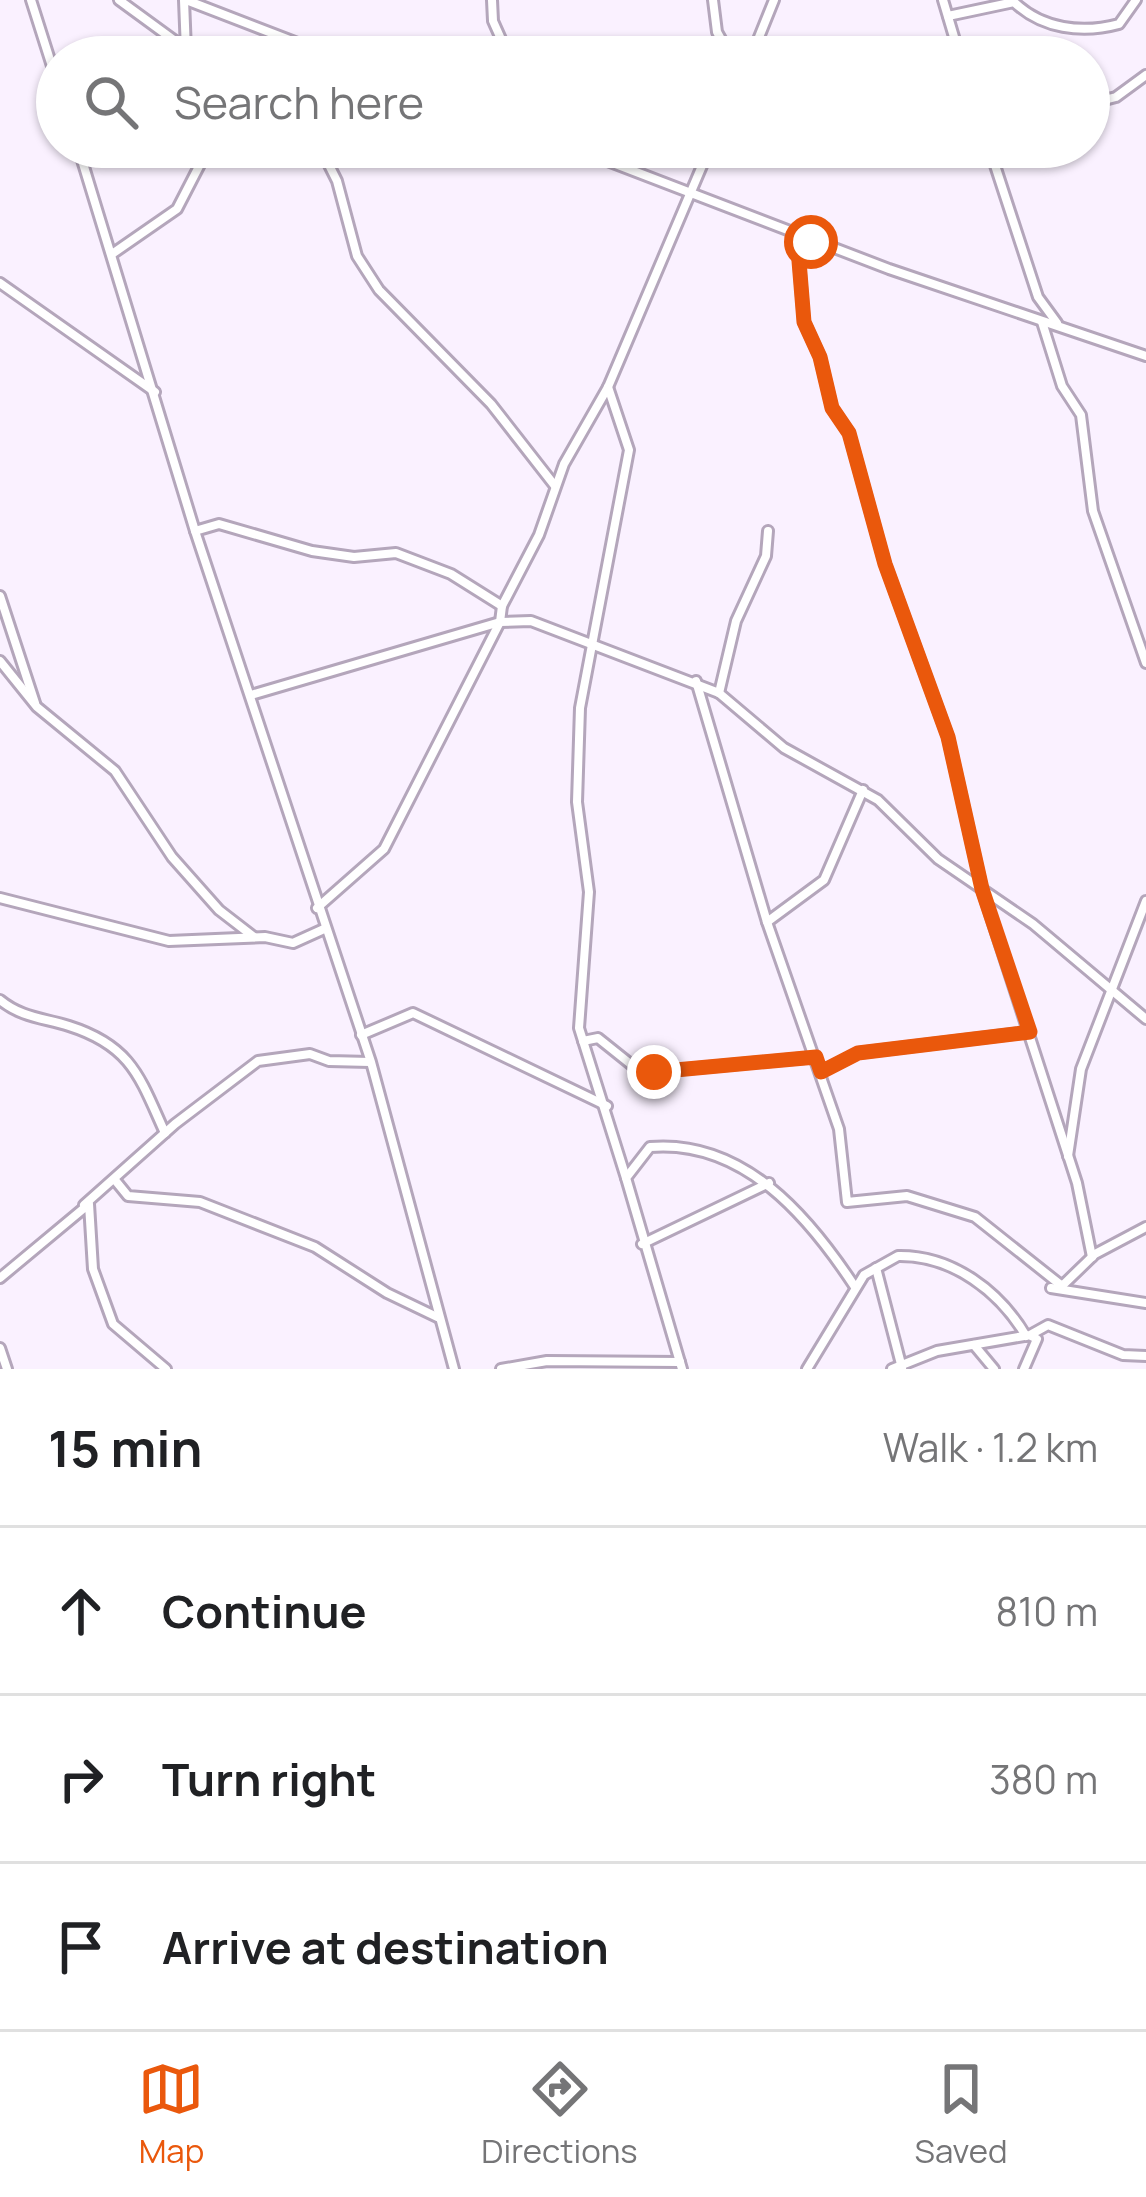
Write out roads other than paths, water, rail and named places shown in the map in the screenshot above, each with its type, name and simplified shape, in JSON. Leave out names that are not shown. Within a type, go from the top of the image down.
[{"type":"street","points":[[31,0],[42,36]]},
{"type":"street","points":[[119,0],[166,36]]},
{"type":"street","points":[[188,36],[185,0],[279,36]]},
{"type":"street","points":[[492,0],[500,36]]},
{"type":"street","points":[[712,0],[719,36]]},
{"type":"street","points":[[759,36],[774,0]]},
{"type":"street","points":[[943,0],[954,36]]},
{"type":"street","points":[[948,16],[977,5],[1014,2],[1051,26],[1103,28],[1119,24],[1136,0]]},
{"type":"street","points":[[1110,99],[1146,75]]},
{"type":"street","points":[[85,168],[195,531],[370,1063],[454,1369]]},
{"type":"street","points":[[112,254],[177,209],[198,168]]},
{"type":"street","points":[[330,168],[357,256],[379,290],[491,404],[555,486]]},
{"type":"street","points":[[625,168],[812,241],[1146,356]]},
{"type":"street","points":[[317,908],[384,849],[500,622],[502,606],[539,535],[555,486],[608,387],[701,168]]},
{"type":"street","points":[[996,168],[1038,297],[1057,324]]},
{"type":"street","points":[[812,241],[799,261],[804,322],[820,357],[832,408],[849,433],[885,564],[948,737],[982,889],[1068,1157],[1092,1256]]},
{"type":"street","points":[[0,283],[156,393]]},
{"type":"street","points":[[1042,322],[1062,386],[1081,415],[1093,511],[1146,663]]},
{"type":"street","points":[[500,1369],[547,1360],[681,1366],[642,1244],[608,1106],[583,1041],[589,879],[577,802],[580,708],[619,481],[629,450],[608,387]]},
{"type":"street","points":[[195,531],[219,524],[312,551],[354,557],[396,553],[451,574],[502,606]]},
{"type":"street","points":[[719,693],[736,621],[766,556],[768,531]]},
{"type":"street","points":[[0,596],[37,707]]},
{"type":"street","points":[[251,695],[500,622],[531,621],[592,642],[719,693],[784,748],[863,790],[938,859],[1146,1019]]},
{"type":"street","points":[[0,661],[37,707],[115,770],[172,857],[219,910],[254,937]]},
{"type":"street","points":[[695,680],[767,922],[839,1129],[844,1196],[850,1204],[908,1196],[975,1217],[1062,1286],[1092,1256],[1146,1227]]},
{"type":"street","points":[[767,922],[824,880],[863,790]]},
{"type":"street","points":[[0,898],[169,941],[254,937],[293,943],[324,929]]},
{"type":"street","points":[[1068,1157],[1079,1076],[1146,901]]},
{"type":"street","points":[[0,1000],[25,1016],[67,1025],[129,1057],[165,1133]]},
{"type":"street","points":[[361,1036],[413,1013],[608,1106]]},
{"type":"street","points":[[821,1072],[858,1053],[1030,1032]]},
{"type":"street","points":[[583,1041],[598,1038],[633,1066],[654,1072],[816,1057]]},
{"type":"street","points":[[0,1278],[165,1133],[259,1060],[310,1054],[329,1061],[370,1063]]},
{"type":"street","points":[[626,1178],[645,1150],[665,1147],[706,1153],[769,1183],[819,1236],[855,1287]]},
{"type":"street","points":[[115,1180],[128,1196],[200,1202],[315,1247],[387,1293],[438,1318]]},
{"type":"street","points":[[642,1244],[769,1183]]},
{"type":"street","points":[[84,1205],[90,1205],[97,1286],[113,1324],[166,1369]]},
{"type":"street","points":[[808,1369],[855,1287],[888,1258],[908,1256],[974,1278],[1010,1308],[1028,1335],[1037,1339],[1024,1369]]},
{"type":"street","points":[[876,1268],[899,1368],[937,1351],[1028,1335],[1048,1325],[1124,1355],[1146,1356]]},
{"type":"street","points":[[1051,1288],[1146,1303]]},
{"type":"street","points":[[974,1345],[994,1369]]},
{"type":"street","points":[[0,1348],[7,1369]]}]
